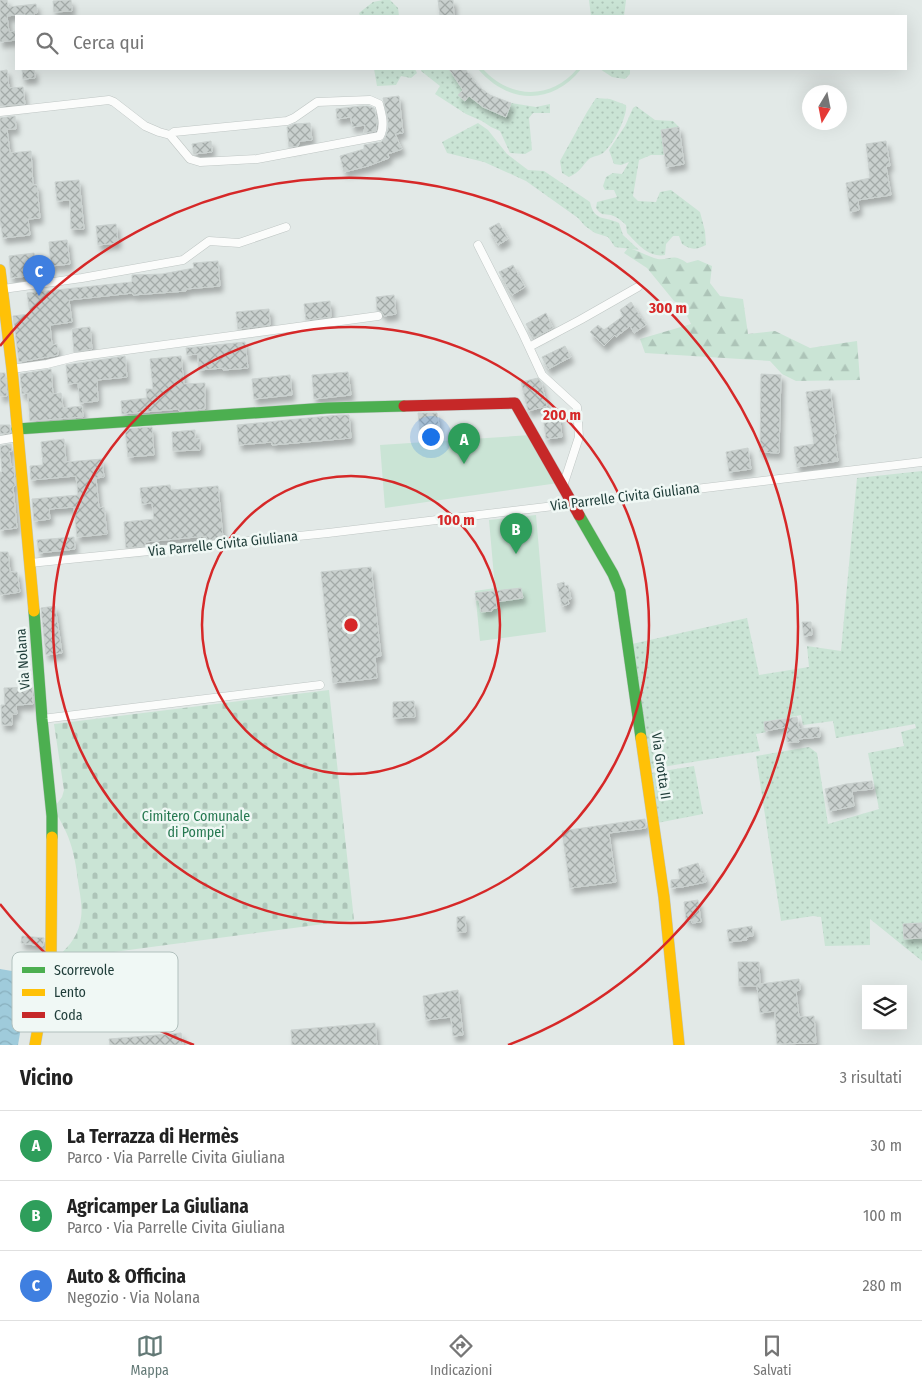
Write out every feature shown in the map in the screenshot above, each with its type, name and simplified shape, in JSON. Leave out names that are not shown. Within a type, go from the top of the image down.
[{"type":"street","points":[[0,112],[108,100],[114,102],[145,126],[170,135],[190,159],[200,162],[257,159],[380,136],[382,117],[379,104],[370,100],[317,102],[287,121],[174,132],[170,135]]},
{"type":"street","points":[[3,289],[82,278],[183,260],[209,241],[239,243],[286,227]]},
{"type":"street","points":[[478,245],[542,375],[577,407],[579,437],[563,486]]},
{"type":"street","name":"Via Nolana","points":[[0,270],[12,369],[52,816],[51,952]]},
{"type":"street","points":[[529,347],[638,287]]},
{"type":"street","points":[[12,369],[84,356],[378,316]]},
{"type":"street","name":"Via Grotta II","points":[[18,433],[327,408],[515,403],[613,574],[620,591],[664,897],[679,1045]]},
{"type":"street","points":[[0,440],[18,433]]},
{"type":"street","name":"Via Parrelle Civita Giuliana","points":[[30,563],[328,533],[922,462]]},
{"type":"street","points":[[42,719],[320,685]]},
{"type":"street","name":"Via Nolana","points":[[35,1045],[37,1032]]},
{"type":"green space","points":[[390,0],[398,8],[399,15],[360,15],[359,13],[373,2]]},
{"type":"green space","points":[[589,0],[626,0],[624,15],[591,15]]},
{"type":"green space","points":[[374,70],[416,70],[417,73],[411,78],[401,76],[396,85],[377,86]]},
{"type":"green space","points":[[450,70],[463,90],[459,95],[465,101],[469,96],[483,107],[506,117],[511,103],[536,107],[550,104],[550,113],[533,113],[529,118],[532,150],[525,154],[510,153],[500,131],[466,114],[435,94],[440,86],[421,71]]},
{"type":"green space","points":[[479,70],[484,70],[505,86],[530,92],[543,91],[567,79],[576,70],[580,70],[557,90],[530,96],[516,94],[490,81]]},
{"type":"green space","points":[[602,70],[630,70],[630,74],[625,79],[612,77]]},
{"type":"green space","points":[[596,98],[610,99],[626,105],[625,116],[619,131],[607,150],[589,159],[578,171],[569,177],[562,173],[560,161]]},
{"type":"green space","points":[[636,106],[655,120],[673,121],[679,127],[661,130],[664,155],[651,155],[639,160],[633,196],[638,201],[656,202],[660,192],[671,190],[700,212],[705,231],[706,245],[691,248],[682,244],[679,236],[673,236],[666,244],[665,255],[653,254],[643,249],[627,233],[626,225],[611,215],[601,213],[596,208],[597,202],[617,197],[614,190],[605,190],[603,186],[606,177],[613,173],[622,174],[629,162],[621,165],[614,164],[609,150],[625,126],[633,108]]},
{"type":"green space","points":[[478,123],[488,130],[507,154],[528,170],[544,171],[590,202],[597,216],[619,223],[623,235],[639,250],[615,247],[608,237],[595,233],[578,218],[526,181],[484,162],[447,153],[442,142]]},
{"type":"green space","points":[[628,248],[654,258],[673,257],[687,263],[698,260],[712,266],[710,283],[720,296],[743,299],[748,334],[775,331],[810,348],[857,341],[860,380],[796,381],[782,374],[770,361],[645,353],[640,339],[691,324],[682,306],[674,301],[647,268],[624,253]]},
{"type":"green space","points":[[531,435],[558,483],[385,508],[380,445]]},
{"type":"green space","points":[[922,471],[922,961],[870,919],[870,945],[825,946],[821,917],[813,916],[781,921],[756,756],[809,747],[817,753],[828,824],[879,809],[868,753],[904,746],[901,732],[916,728],[915,724],[836,738],[833,721],[803,725],[801,715],[764,722],[766,732],[756,734],[760,751],[650,769],[632,644],[747,618],[759,675],[809,667],[807,646],[841,651],[857,478]]},
{"type":"green space","points":[[536,515],[546,632],[480,641],[475,591],[495,588],[489,520]]},
{"type":"green space","name":"Cimitero Comunale di Pompei","points":[[329,690],[354,920],[114,952],[63,952],[74,939],[80,923],[82,910],[72,847],[65,829],[53,809],[62,797],[64,790],[54,724]]},
{"type":"green space","points":[[694,766],[703,814],[657,823],[651,773]]},
{"type":"water","points":[[0,969],[12,971],[12,1032],[20,1032],[18,1045],[0,1045]]},
{"type":"building","points":[[0,0],[7,0],[8,7],[36,4],[37,13],[34,13],[34,15],[7,16],[9,32],[15,31],[15,40],[0,42]]},
{"type":"building","points":[[71,0],[72,11],[54,12],[53,1]]},
{"type":"building","points":[[438,0],[453,0],[454,15],[440,15]]},
{"type":"building","points":[[7,70],[9,88],[23,87],[25,104],[0,106],[0,71]]},
{"type":"building","points":[[22,70],[34,70],[35,78],[23,79]]},
{"type":"building","points":[[450,70],[466,70],[478,86],[490,95],[511,103],[506,117],[483,107],[469,96],[465,101],[458,95],[463,90]]},
{"type":"building","points":[[399,96],[403,133],[395,134],[402,149],[388,154],[389,158],[344,172],[340,156],[364,149],[364,145],[381,142],[385,138],[388,120],[383,98]]},
{"type":"building","points":[[360,106],[374,108],[377,121],[376,131],[364,133],[365,125],[352,127],[351,117],[337,119],[336,109]]},
{"type":"building","points":[[15,116],[16,129],[7,129],[10,153],[31,151],[33,185],[37,185],[40,218],[28,219],[30,235],[3,238],[0,221],[0,118]]},
{"type":"building","points":[[310,123],[312,140],[300,141],[298,146],[289,147],[287,127],[294,124]]},
{"type":"building","points":[[679,127],[684,164],[666,167],[661,130]]},
{"type":"building","points":[[211,141],[212,152],[194,154],[192,144]]},
{"type":"building","points":[[886,141],[890,166],[886,166],[891,195],[858,200],[859,210],[850,212],[846,183],[870,178],[866,144]]},
{"type":"building","points":[[79,180],[84,229],[71,229],[70,200],[57,201],[55,182]]},
{"type":"building","points":[[499,223],[508,239],[498,245],[489,228]]},
{"type":"building","points":[[116,224],[118,243],[98,245],[96,226]]},
{"type":"building","points":[[67,240],[70,264],[51,266],[49,242]]},
{"type":"building","points":[[34,253],[36,275],[11,278],[9,256]]},
{"type":"building","points":[[218,261],[220,286],[186,289],[186,291],[133,295],[133,293],[69,300],[72,322],[50,325],[52,345],[57,344],[58,355],[19,362],[13,316],[30,314],[27,293],[132,282],[132,275],[162,274],[194,268],[193,263]]},
{"type":"building","points":[[513,265],[525,287],[512,295],[499,272]]},
{"type":"building","points":[[394,295],[396,314],[384,316],[382,312],[377,310],[376,297]]},
{"type":"building","points":[[330,301],[331,317],[306,320],[304,304]]},
{"type":"building","points":[[631,302],[646,325],[634,333],[630,326],[616,337],[615,335],[604,346],[590,332],[598,325],[604,330],[623,316],[620,310]]},
{"type":"building","points":[[269,309],[270,325],[238,329],[236,312]]},
{"type":"building","points":[[546,313],[553,328],[534,338],[526,324]]},
{"type":"building","points":[[90,327],[92,349],[74,352],[72,329]]},
{"type":"building","points":[[245,342],[248,368],[199,370],[198,354],[187,355],[186,348]]},
{"type":"building","points":[[565,346],[571,357],[548,369],[542,357]]},
{"type":"building","points":[[125,356],[127,377],[97,380],[98,401],[80,403],[78,383],[68,384],[66,365]]},
{"type":"building","points":[[181,356],[184,384],[205,383],[205,409],[179,411],[179,409],[122,414],[121,401],[147,398],[146,389],[153,389],[150,359]]},
{"type":"building","points":[[51,369],[53,394],[61,393],[63,408],[82,406],[83,417],[30,421],[28,393],[22,394],[20,374]]},
{"type":"building","points":[[348,372],[351,395],[314,399],[312,375]]},
{"type":"building","points":[[0,373],[5,373],[7,396],[0,396]]},
{"type":"building","points":[[761,374],[781,375],[779,453],[760,452]]},
{"type":"building","points":[[290,375],[292,395],[254,399],[252,379]]},
{"type":"building","points":[[538,378],[541,382],[547,406],[528,411],[521,382]]},
{"type":"building","points":[[830,389],[838,461],[797,467],[794,447],[814,444],[806,392]]},
{"type":"building","points":[[418,413],[437,413],[441,437],[421,440]]},
{"type":"building","points":[[559,413],[562,437],[546,439],[543,416]]},
{"type":"building","points":[[349,415],[351,438],[272,445],[272,442],[239,445],[237,425]]},
{"type":"building","points":[[0,425],[10,425],[10,433],[0,434]]},
{"type":"building","points":[[152,427],[154,455],[128,457],[125,429]]},
{"type":"building","points":[[195,430],[195,439],[200,439],[200,450],[173,451],[172,432]]},
{"type":"building","points":[[64,439],[66,462],[102,459],[104,477],[96,478],[99,508],[104,507],[107,534],[77,537],[74,507],[49,509],[50,519],[34,521],[32,499],[78,495],[76,476],[31,480],[30,466],[43,465],[41,442]]},
{"type":"building","points":[[11,444],[12,451],[9,451],[11,467],[14,467],[15,486],[13,487],[17,528],[0,530],[0,472],[2,472],[0,446]]},
{"type":"building","points":[[748,448],[751,469],[729,472],[726,452]]},
{"type":"building","points":[[170,485],[171,490],[218,486],[223,538],[207,540],[206,536],[145,542],[145,546],[126,548],[124,522],[154,519],[152,503],[142,504],[140,488]]},
{"type":"building","points":[[74,537],[75,549],[39,553],[37,540]]},
{"type":"building","points":[[0,552],[8,552],[10,572],[17,572],[20,592],[0,595]]},
{"type":"building","points":[[371,567],[381,656],[375,657],[377,678],[333,683],[321,572]]},
{"type":"building","points":[[564,582],[565,586],[568,585],[571,599],[568,599],[569,604],[562,606],[557,584]]},
{"type":"building","points":[[521,588],[523,598],[496,602],[497,608],[492,609],[492,611],[481,612],[479,600],[476,600],[475,593]]},
{"type":"building","points":[[55,606],[62,653],[46,655],[41,608]]},
{"type":"building","points":[[802,622],[811,622],[812,635],[804,636]]},
{"type":"building","points":[[32,687],[33,704],[16,705],[17,714],[12,714],[12,725],[2,725],[1,705],[5,705],[4,688]]},
{"type":"building","points":[[414,701],[415,717],[393,718],[393,702]]},
{"type":"building","points":[[797,717],[799,729],[819,727],[820,737],[798,739],[799,742],[787,742],[786,727],[765,731],[764,722]]},
{"type":"building","points":[[872,781],[873,789],[852,791],[854,806],[830,811],[825,789]]},
{"type":"building","points":[[645,819],[646,828],[609,833],[616,882],[570,888],[562,831]]},
{"type":"building","points":[[698,863],[706,882],[671,888],[671,880],[680,879],[678,869]]},
{"type":"building","points":[[698,900],[701,922],[692,923],[692,920],[686,920],[684,902]]},
{"type":"building","points":[[465,916],[466,932],[457,932],[457,917]]},
{"type":"building","points":[[922,923],[922,938],[904,939],[903,924]]},
{"type":"building","points":[[752,926],[753,936],[746,937],[747,940],[729,942],[727,930]]},
{"type":"building","points":[[22,936],[44,938],[43,946],[21,943]]},
{"type":"building","points":[[738,962],[759,962],[760,984],[799,979],[800,990],[796,991],[799,1017],[814,1016],[816,1043],[777,1044],[775,1011],[760,1013],[757,986],[739,986]]},
{"type":"building","points":[[458,990],[463,1035],[453,1036],[451,1017],[426,1020],[423,996]]},
{"type":"building","points":[[375,1023],[377,1045],[292,1045],[291,1030]]},
{"type":"building","points":[[181,1033],[183,1045],[110,1045],[109,1039]]},
{"type":"traffic: fast","points":[[17,429],[327,408],[404,406]]},
{"type":"traffic: fast","points":[[579,515],[613,574],[620,591],[641,738]]},
{"type":"traffic: fast","points":[[34,611],[52,816],[52,837]]},
{"type":"traffic: slow","points":[[0,270],[12,369],[34,611]]},
{"type":"traffic: slow","points":[[641,738],[664,897],[679,1045]]},
{"type":"traffic: slow","points":[[51,952],[52,837]]},
{"type":"traffic: slow","points":[[35,1045],[37,1032]]},
{"type":"traffic: jam","points":[[404,406],[515,403],[579,515]]},
{"type":"place","name":"Auto & Officina","points":[[39,296]]},
{"type":"place","name":"La Terrazza di Hermès","points":[[464,464]]},
{"type":"place","name":"Agricamper La Giuliana","points":[[516,554]]}]
